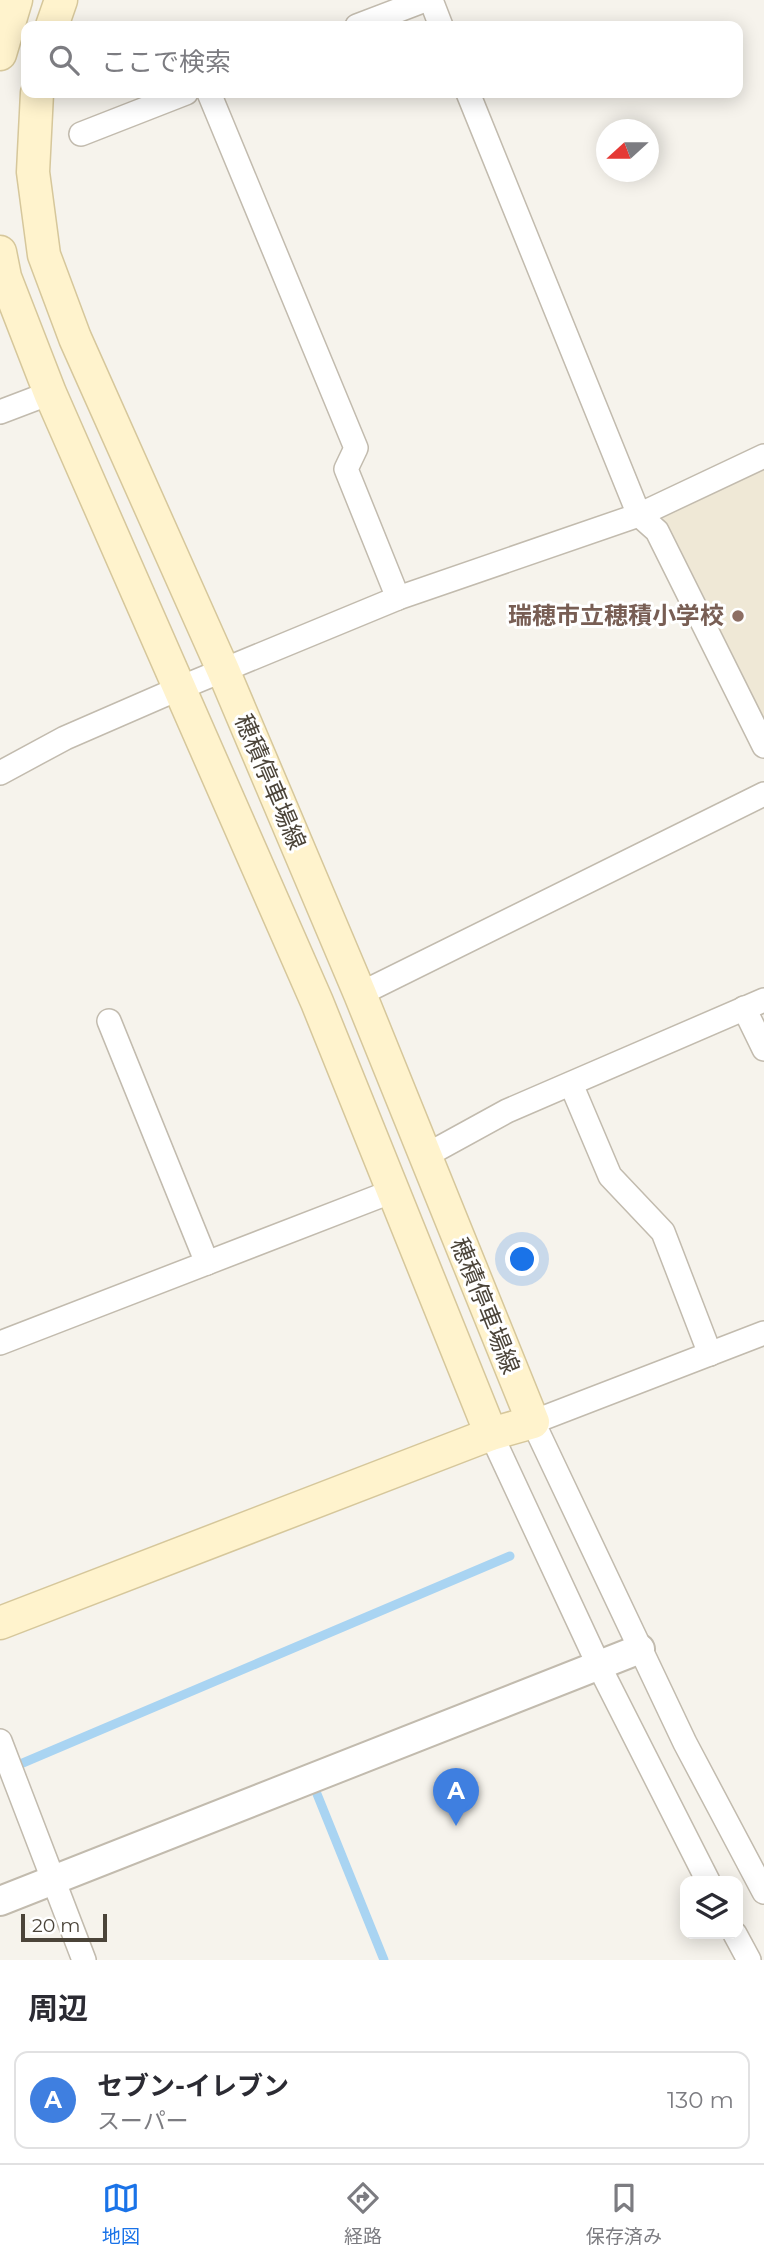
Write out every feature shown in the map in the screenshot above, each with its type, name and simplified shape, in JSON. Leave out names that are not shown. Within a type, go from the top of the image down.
[{"type":"main road","points":[[0,54],[16,0]]},
{"type":"main road","points":[[54,21],[61,0]]},
{"type":"main road","name":"穂積停車場線","points":[[37,98],[33,172],[44,254],[75,338],[223,670],[360,994],[533,1422]]},
{"type":"main road","name":"穂積停車場線","points":[[0,251],[5,277],[50,393],[317,1002],[491,1434]]},
{"type":"main road","points":[[0,1623],[491,1434],[533,1422]]},
{"type":"street","points":[[370,21],[425,0]]},
{"type":"street","points":[[431,0],[439,21]]},
{"type":"street","points":[[81,134],[174,98]]},
{"type":"street","points":[[211,98],[356,448],[346,469],[398,598]]},
{"type":"street","points":[[470,98],[639,515],[657,531],[764,746]]},
{"type":"street","points":[[0,412],[50,393]]},
{"type":"street","points":[[0,774],[65,737],[223,670],[398,598],[639,515],[764,456]]},
{"type":"street","points":[[360,994],[764,793]]},
{"type":"street","points":[[425,1156],[507,1111],[754,1004],[764,1049]]},
{"type":"street","points":[[109,1021],[207,1263]]},
{"type":"street","points":[[570,1084],[610,1176],[663,1232],[710,1354]]},
{"type":"street","points":[[0,1343],[393,1191]]},
{"type":"street","points":[[762,1339],[710,1354],[533,1422],[685,1743],[764,1892]]},
{"type":"street","points":[[491,1434],[599,1666],[705,1876]]},
{"type":"street","points":[[0,1901],[640,1648]]},
{"type":"street","points":[[0,1741],[84,1960]]},
{"type":"street","points":[[738,1939],[749,1960]]},
{"type":"shaded area","name":"瑞穂市立穂積小学校","points":[[764,468],[764,719],[660,513]]},
{"type":"waterway","points":[[11,1768],[510,1556]]},
{"type":"waterway","points":[[317,1794],[384,1960]]},
{"type":"place","name":"瑞穂市立穂積小学校","points":[[738,616]]},
{"type":"place","name":"セブン-イレブン","points":[[456,1826]]}]
